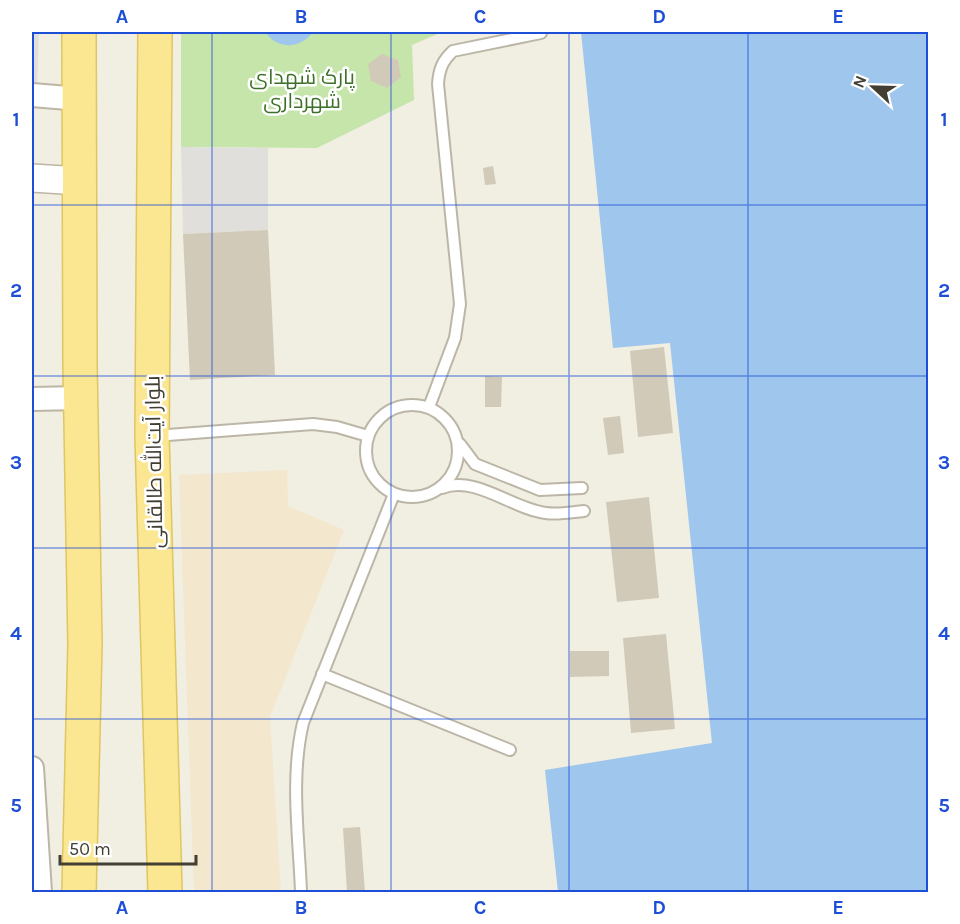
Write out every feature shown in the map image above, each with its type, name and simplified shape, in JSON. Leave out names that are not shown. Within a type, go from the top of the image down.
[{"type":"main road","points":[[79,32],[80,398],[85,668],[79,892]]},
{"type":"main road","name":"بلوار آیت‌الله طالقانی","points":[[155,32],[152,436],[165,892]]},
{"type":"street","points":[[32,95],[80,99]]},
{"type":"street","points":[[32,178],[80,181]]},
{"type":"street","points":[[32,399],[80,398]]},
{"type":"street","points":[[32,778],[40,892]]},
{"type":"lane","points":[[429,407],[455,338],[460,304],[438,84],[439,71],[453,51],[541,33]]},
{"type":"lane","points":[[582,488],[540,490],[475,464],[466,456],[451,426],[442,414],[429,407],[413,404],[397,406],[383,414],[372,426],[368,435],[365,457],[370,473],[380,485],[394,494],[408,497],[423,496],[453,484],[467,485],[546,513],[584,510]]},
{"type":"lane","points":[[152,436],[314,424],[368,435]]},
{"type":"lane","points":[[436,490],[447,481],[455,468],[458,454],[457,439]]},
{"type":"lane","points":[[301,892],[296,769],[303,723],[394,494]]},
{"type":"lane","points":[[322,674],[510,750]]},
{"type":"shaded area","points":[[32,32],[39,32],[37,88],[32,88]]},
{"type":"shaded area","points":[[181,147],[268,148],[268,230],[183,234]]},
{"type":"shaded area","points":[[287,470],[288,506],[344,530],[270,717],[281,892],[194,892],[179,475]]},
{"type":"green space","name":"پارک شهدای شهرداری","points":[[181,32],[442,32],[412,45],[414,100],[317,148],[181,147]]},
{"type":"water","points":[[265,32],[313,32],[302,42],[289,45],[276,42]]},
{"type":"water","points":[[581,32],[928,32],[928,892],[558,892],[545,770],[712,743],[670,343],[613,348]]},
{"type":"building","points":[[382,54],[398,60],[401,77],[387,88],[371,81],[368,64]]},
{"type":"building","points":[[493,166],[496,184],[485,185],[483,168]]},
{"type":"building","points":[[268,230],[275,375],[190,380],[183,234]]},
{"type":"building","points":[[664,347],[673,433],[638,437],[630,351]]},
{"type":"building","points":[[485,376],[502,377],[501,407],[485,407]]},
{"type":"building","points":[[620,416],[624,453],[608,455],[603,418]]},
{"type":"building","points":[[649,497],[659,598],[617,602],[606,502]]},
{"type":"building","points":[[666,634],[675,729],[631,733],[623,638]]},
{"type":"building","points":[[570,651],[609,651],[609,676],[570,677]]},
{"type":"building","points":[[360,827],[365,892],[347,892],[343,828]]}]
